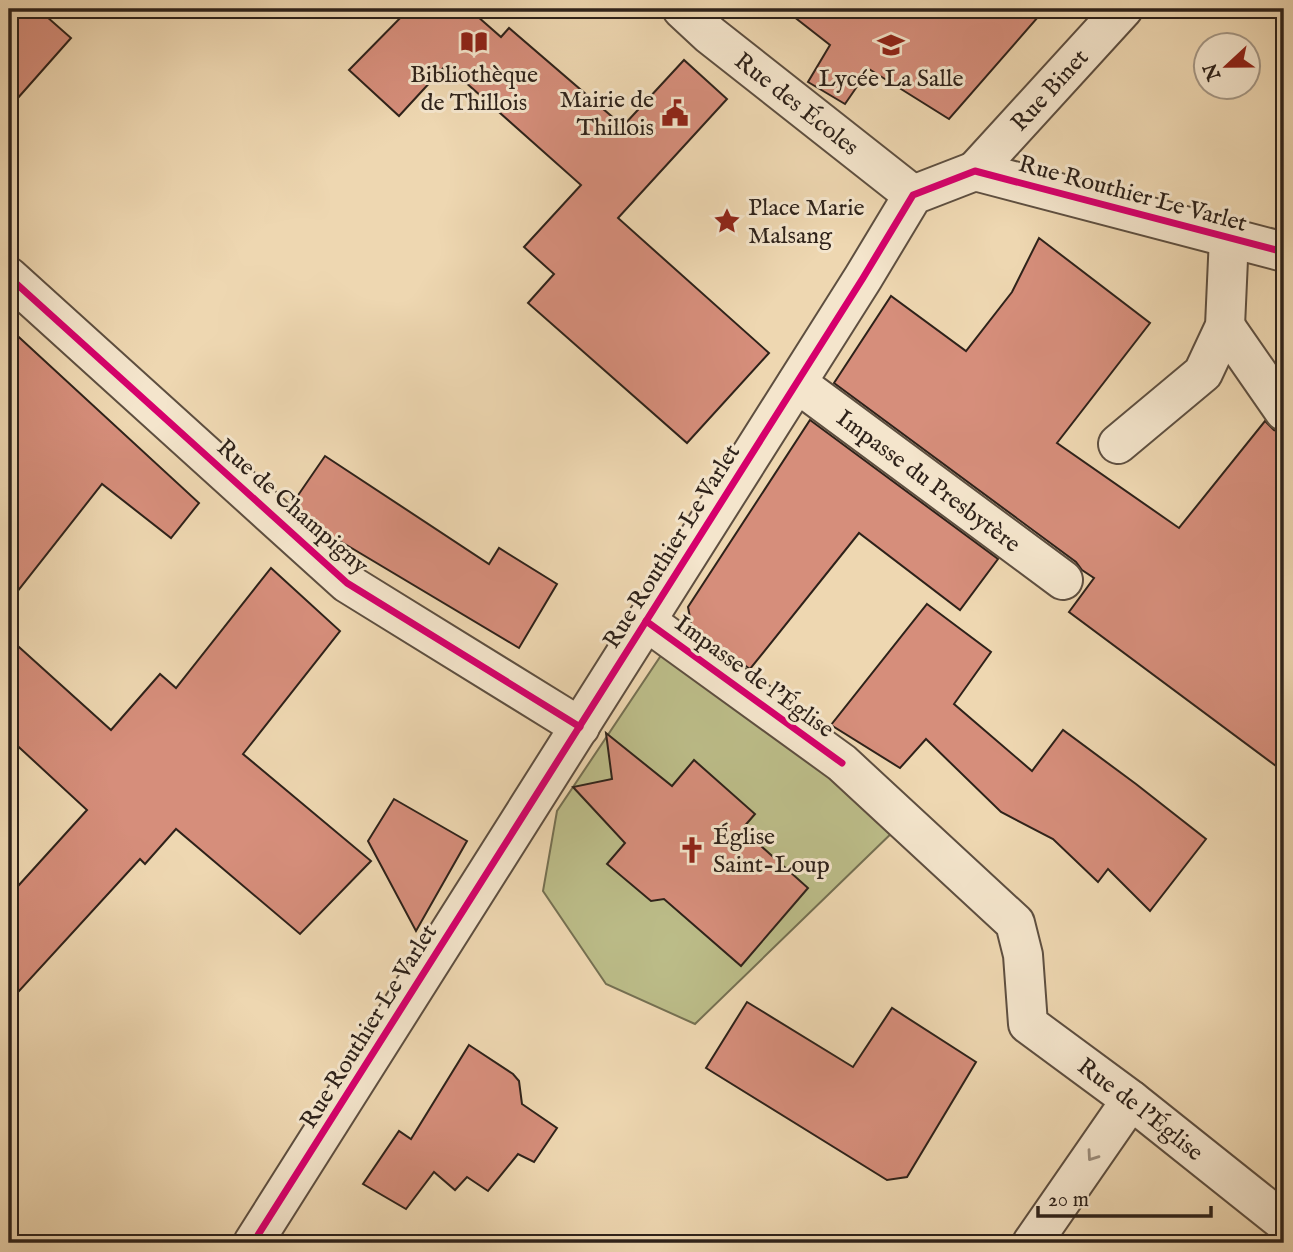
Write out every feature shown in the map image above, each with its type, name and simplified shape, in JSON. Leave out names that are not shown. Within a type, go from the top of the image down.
[{"type":"street","name":"Rue des Écoles","points":[[682,9],[710,35],[913,195]]},
{"type":"street","name":"Rue Binet","points":[[975,172],[1123,9]]},
{"type":"street","points":[[913,195],[975,172]]},
{"type":"street","name":"Rue Routhier Le Varlet","points":[[975,172],[1284,252]]},
{"type":"street","name":"Rue Routhier Le Varlet","points":[[253,1243],[913,195]]},
{"type":"street","points":[[1118,444],[1203,373],[1225,326],[1229,237]]},
{"type":"street","name":"Rue de Champigny","points":[[9,278],[347,583],[580,727]]},
{"type":"street","points":[[1225,326],[1284,411]]},
{"type":"street","name":"Impasse du Presbytère","points":[[797,383],[1063,580]]},
{"type":"street","name":"Impasse de l'Église","points":[[646,621],[842,763],[1015,923],[1023,955],[1028,1024]]},
{"type":"street","name":"Rue de l'Église","points":[[1028,1024],[1131,1100],[1284,1222]]},
{"type":"street","points":[[1032,1243],[1131,1100]]},
{"type":"green space","points":[[666,648],[900,825],[695,1024],[606,984],[543,891],[557,811]]},
{"type":"building","points":[[9,9],[38,9],[71,38],[9,108]]},
{"type":"building","points":[[409,9],[469,9],[501,37],[509,28],[623,126],[684,60],[727,99],[618,218],[769,353],[687,443],[528,303],[554,274],[524,247],[581,185],[446,65],[399,116],[349,70]]},
{"type":"building","name":"Lycée La Salle","points":[[784,9],[1045,9],[949,119],[869,69],[845,104],[808,82],[830,45]]},
{"type":"building","points":[[1039,238],[1150,323],[1057,443],[1179,528],[1265,421],[1274,430],[1284,433],[1284,772],[1069,612],[1094,578],[1076,562],[834,383],[891,296],[966,351],[1012,292]]},
{"type":"building","points":[[9,328],[199,503],[171,538],[102,484],[9,602]]},
{"type":"building","points":[[810,420],[998,559],[960,610],[859,533],[750,669],[692,628],[688,607]]},
{"type":"building","points":[[325,456],[489,564],[499,548],[557,584],[519,648],[318,528],[292,504]]},
{"type":"building","points":[[271,568],[340,631],[243,754],[371,861],[300,934],[176,829],[145,864],[140,859],[9,1002],[9,896],[87,810],[9,738],[9,638],[111,730],[160,674],[176,688]]},
{"type":"building","points":[[927,604],[991,652],[954,704],[1032,771],[1063,730],[1206,839],[1150,911],[1108,869],[1098,882],[1053,839],[1001,812],[926,739],[900,768],[831,725]]},
{"type":"building","name":"Église Saint-Loup","points":[[606,733],[672,786],[694,760],[755,814],[742,829],[808,888],[741,966],[664,899],[651,901],[607,864],[625,843],[573,787],[612,779]]},
{"type":"building","points":[[394,799],[467,841],[416,931],[368,841]]},
{"type":"building","points":[[747,1002],[853,1067],[892,1008],[976,1062],[907,1177],[887,1180],[706,1068]]},
{"type":"building","points":[[469,1045],[513,1074],[519,1081],[522,1104],[557,1128],[534,1162],[518,1154],[488,1191],[467,1177],[455,1190],[434,1172],[406,1209],[363,1184],[399,1131],[411,1139]]},
{"type":"cycle path","points":[[253,1243],[913,195],[975,171],[1284,252]]},
{"type":"cycle path","points":[[9,277],[347,583],[580,727]]},
{"type":"cycle path","points":[[646,621],[842,763]]},
{"type":"place","name":"Bibliothèque de Thillois","points":[[474,42]]},
{"type":"place","name":"Lycée La Salle","points":[[891,45]]},
{"type":"place","name":"Mairie de Thillois","points":[[675,113]]},
{"type":"place","name":"Place Marie Malsang","points":[[727,221]]},
{"type":"place","name":"Église Saint-Loup","points":[[692,850]]}]
